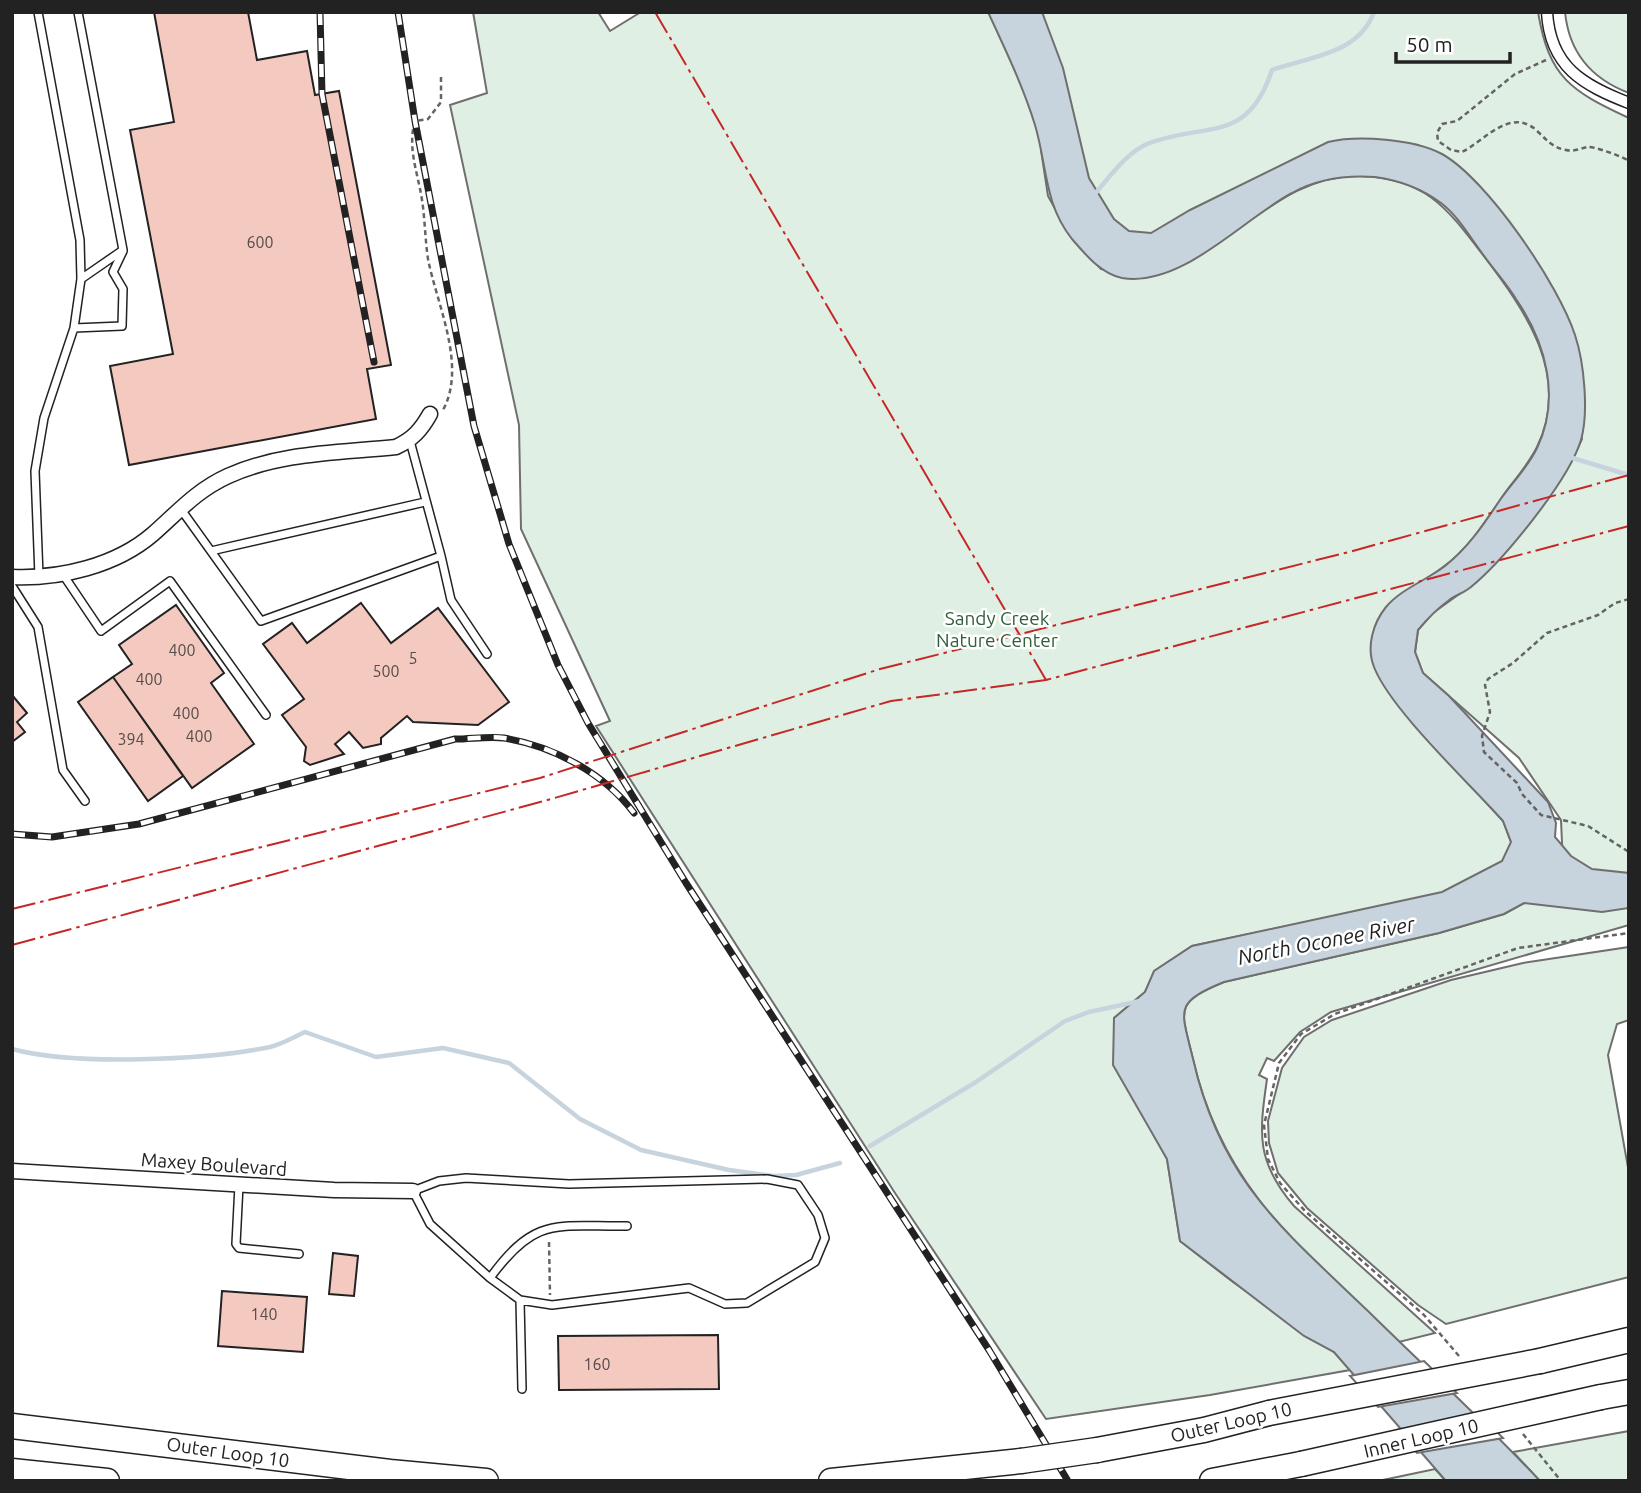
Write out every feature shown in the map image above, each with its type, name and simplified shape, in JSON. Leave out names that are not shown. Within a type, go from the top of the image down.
[{"type":"highway","points":[[1540,1361],[1629,1340]]},
{"type":"highway","name":"Outer Loop 10","points":[[831,1481],[1021,1461],[1097,1450],[1204,1430],[1269,1413],[1540,1361],[1629,1349]]},
{"type":"highway","name":"Inner Loop 10","points":[[1212,1481],[1301,1464],[1601,1397],[1629,1394]]},
{"type":"highway","name":"Outer Loop 10","points":[[12,1426],[390,1472],[486,1481]]},
{"type":"highway","points":[[12,1472],[107,1481]]},
{"type":"street","points":[[1547,12],[1552,41],[1558,54],[1580,80],[1629,103]]},
{"type":"street","points":[[12,577],[85,569],[132,549],[211,484],[278,459],[396,447],[410,441],[422,429],[430,414]]},
{"type":"street","name":"Maxey Boulevard","points":[[12,1171],[239,1185],[413,1191]]},
{"type":"lane","points":[[38,12],[80,240],[81,279],[74,328],[44,418],[35,471],[39,576]]},
{"type":"lane","points":[[74,328],[122,326],[123,289],[113,272],[123,250],[78,12]]},
{"type":"lane","points":[[81,279],[123,250]]},
{"type":"lane","points":[[410,441],[451,600],[487,654]]},
{"type":"lane","points":[[211,551],[425,502]]},
{"type":"lane","points":[[180,507],[261,621],[441,556]]},
{"type":"lane","points":[[62,573],[101,631],[170,581],[266,715]]},
{"type":"lane","points":[[12,586],[38,627],[63,770],[85,801]]},
{"type":"lane","points":[[466,1178],[569,1184],[767,1179],[798,1185],[818,1215],[825,1238],[815,1262],[747,1303],[725,1304],[689,1288],[550,1305],[520,1300],[490,1278],[430,1224],[413,1191],[439,1181],[466,1178]]},
{"type":"lane","points":[[239,1185],[236,1244],[239,1248],[299,1254]]},
{"type":"lane","points":[[490,1278],[512,1248],[537,1231],[550,1228],[627,1226]]},
{"type":"lane","points":[[520,1300],[522,1389]]},
{"type":"path","points":[[1558,54],[1515,74],[1466,116],[1443,124],[1437,133],[1438,141],[1451,150],[1462,152],[1488,133],[1504,126],[1520,124],[1531,127],[1553,145],[1565,150],[1594,147],[1629,161]]},
{"type":"path","points":[[430,414],[444,410],[452,362],[428,257],[422,201],[410,138],[415,121],[428,119],[441,102],[441,77]]},
{"type":"path","points":[[1629,599],[1615,603],[1598,615],[1547,633],[1513,663],[1488,679],[1485,685],[1490,712],[1482,745],[1484,752],[1517,783],[1522,794],[1541,815],[1588,826],[1629,852]]},
{"type":"path","points":[[1464,1363],[1423,1315],[1306,1211],[1280,1183],[1268,1159],[1264,1125],[1279,1063],[1301,1034],[1335,1014],[1518,948],[1629,933]]},
{"type":"path","points":[[550,1228],[550,1305]]},
{"type":"path","points":[[1523,1434],[1560,1481]]},
{"type":"green space","name":"Sandy Creek Nature Center","points":[[473,12],[598,12],[610,31],[641,12],[1000,12],[1044,100],[1041,150],[1048,196],[1070,236],[1101,269],[1149,273],[1173,270],[1294,193],[1315,183],[1360,176],[1402,183],[1433,199],[1458,223],[1514,298],[1539,345],[1546,370],[1549,395],[1546,421],[1537,447],[1462,551],[1437,572],[1391,603],[1398,705],[1503,821],[1511,842],[1534,870],[1379,917],[1330,917],[1192,946],[1155,971],[1145,992],[1114,1018],[1150,1128],[1167,1159],[1180,1241],[1233,1282],[1334,1352],[1350,1370],[1210,1395],[1046,1419],[895,1193],[596,726],[610,721],[521,529],[519,425],[450,105],[487,93]]},
{"type":"green space","points":[[1042,12],[1538,12],[1549,53],[1566,80],[1592,99],[1629,118],[1629,925],[1331,1012],[1300,1032],[1274,1061],[1267,1058],[1259,1075],[1267,1079],[1262,1116],[1263,1147],[1273,1175],[1282,1190],[1294,1206],[1435,1333],[1399,1342],[1332,1279],[1273,1217],[1247,1184],[1225,1147],[1207,1106],[1184,1018],[1189,1002],[1224,982],[1439,933],[1504,914],[1524,903],[1564,889],[1561,820],[1519,758],[1423,673],[1415,652],[1418,630],[1433,613],[1462,592],[1569,466],[1582,439],[1555,292],[1503,215],[1418,145],[1366,139],[1354,141],[1176,232],[1110,253],[1083,235],[1081,146]]},
{"type":"green space","points":[[1565,12],[1629,12],[1629,93],[1604,80],[1585,63],[1571,40]]},
{"type":"green space","points":[[1629,947],[1629,1020],[1617,1024],[1608,1055],[1629,1173],[1629,1277],[1446,1324],[1418,1305],[1307,1208],[1278,1173],[1269,1143],[1268,1121],[1282,1068],[1304,1037],[1332,1020],[1451,980],[1523,963]]},
{"type":"green space","points":[[1629,1431],[1629,1481],[1540,1481],[1513,1452]]},
{"type":"green space","points":[[1435,1469],[1446,1481],[1382,1481],[1383,1480]]},
{"type":"water","name":"North Oconee River","points":[[988,12],[1042,12],[1063,68],[1089,178],[1114,219],[1129,231],[1151,233],[1190,210],[1328,142],[1370,139],[1417,145],[1442,154],[1460,167],[1500,209],[1538,262],[1567,314],[1575,335],[1583,373],[1585,416],[1581,440],[1574,457],[1550,497],[1485,575],[1440,607],[1418,630],[1415,652],[1423,673],[1449,696],[1548,802],[1556,823],[1555,837],[1571,856],[1592,869],[1629,873],[1629,908],[1602,912],[1524,903],[1504,914],[1439,933],[1224,982],[1189,1002],[1184,1018],[1205,1102],[1220,1139],[1260,1201],[1310,1255],[1477,1416],[1540,1481],[1446,1481],[1334,1352],[1304,1336],[1180,1241],[1167,1159],[1113,1065],[1114,1018],[1145,992],[1154,971],[1192,946],[1442,892],[1502,861],[1511,842],[1503,821],[1396,704],[1374,667],[1371,643],[1374,628],[1386,607],[1399,595],[1445,566],[1461,551],[1482,527],[1533,455],[1544,429],[1548,410],[1549,390],[1542,352],[1512,293],[1463,226],[1434,198],[1392,180],[1353,177],[1311,184],[1273,204],[1212,249],[1167,272],[1145,278],[1122,278],[1107,272],[1094,263],[1072,239],[1056,212],[1030,110]]},
{"type":"pier","points":[[1424,1361],[1457,1393],[1378,1407],[1350,1376]]},
{"type":"pier","points":[[1479,1414],[1503,1438],[1417,1453],[1397,1430]]},
{"type":"building","points":[[154,12],[248,12],[257,60],[307,51],[315,95],[339,91],[391,365],[367,369],[376,419],[129,465],[110,366],[173,354],[130,130],[174,122]]},
{"type":"building","points":[[361,603],[391,643],[438,608],[509,702],[478,725],[413,722],[407,716],[381,738],[381,744],[363,748],[349,732],[335,744],[344,754],[310,765],[304,761],[306,747],[282,715],[304,699],[263,644],[292,623],[307,643]]},
{"type":"building","points":[[176,605],[224,673],[211,683],[254,744],[192,788],[113,677],[132,664],[119,645]]},
{"type":"building","points":[[113,677],[183,776],[148,801],[78,702]]},
{"type":"building","points":[[12,695],[27,713],[17,722],[25,732],[12,742]]},
{"type":"building","points":[[333,1253],[358,1256],[354,1296],[329,1294]]},
{"type":"building","points":[[222,1291],[307,1297],[303,1352],[218,1346]]},
{"type":"building","points":[[718,1335],[719,1389],[559,1390],[558,1336]]},
{"type":"waterway","points":[[1093,196],[1124,160],[1139,148],[1168,137],[1222,127],[1237,121],[1262,94],[1272,70],[1317,57],[1345,45],[1367,26],[1374,12]]},
{"type":"waterway","points":[[1569,457],[1629,475]]},
{"type":"waterway","points":[[870,1146],[976,1082],[1065,1021],[1089,1012],[1140,1001]]},
{"type":"waterway","points":[[12,1049],[70,1058],[177,1058],[270,1047],[305,1032],[376,1057],[443,1048],[509,1063],[580,1119],[641,1150],[729,1170],[774,1176],[796,1175],[840,1163]]},
{"type":"railway","points":[[320,12],[322,94],[374,362]]},
{"type":"railway","points":[[398,12],[415,121],[474,426],[509,544],[558,665],[588,723],[686,883],[989,1350],[1068,1481]]},
{"type":"railway","points":[[12,834],[52,837],[139,824],[455,739],[486,737],[522,742],[559,755],[593,774],[634,813]]},
{"type":"power","points":[[655,12],[1046,680]]},
{"type":"power","points":[[12,909],[540,778],[880,669],[1349,552],[1629,475]]},
{"type":"power","points":[[12,945],[544,801],[891,701],[1046,680],[1629,526]]}]
